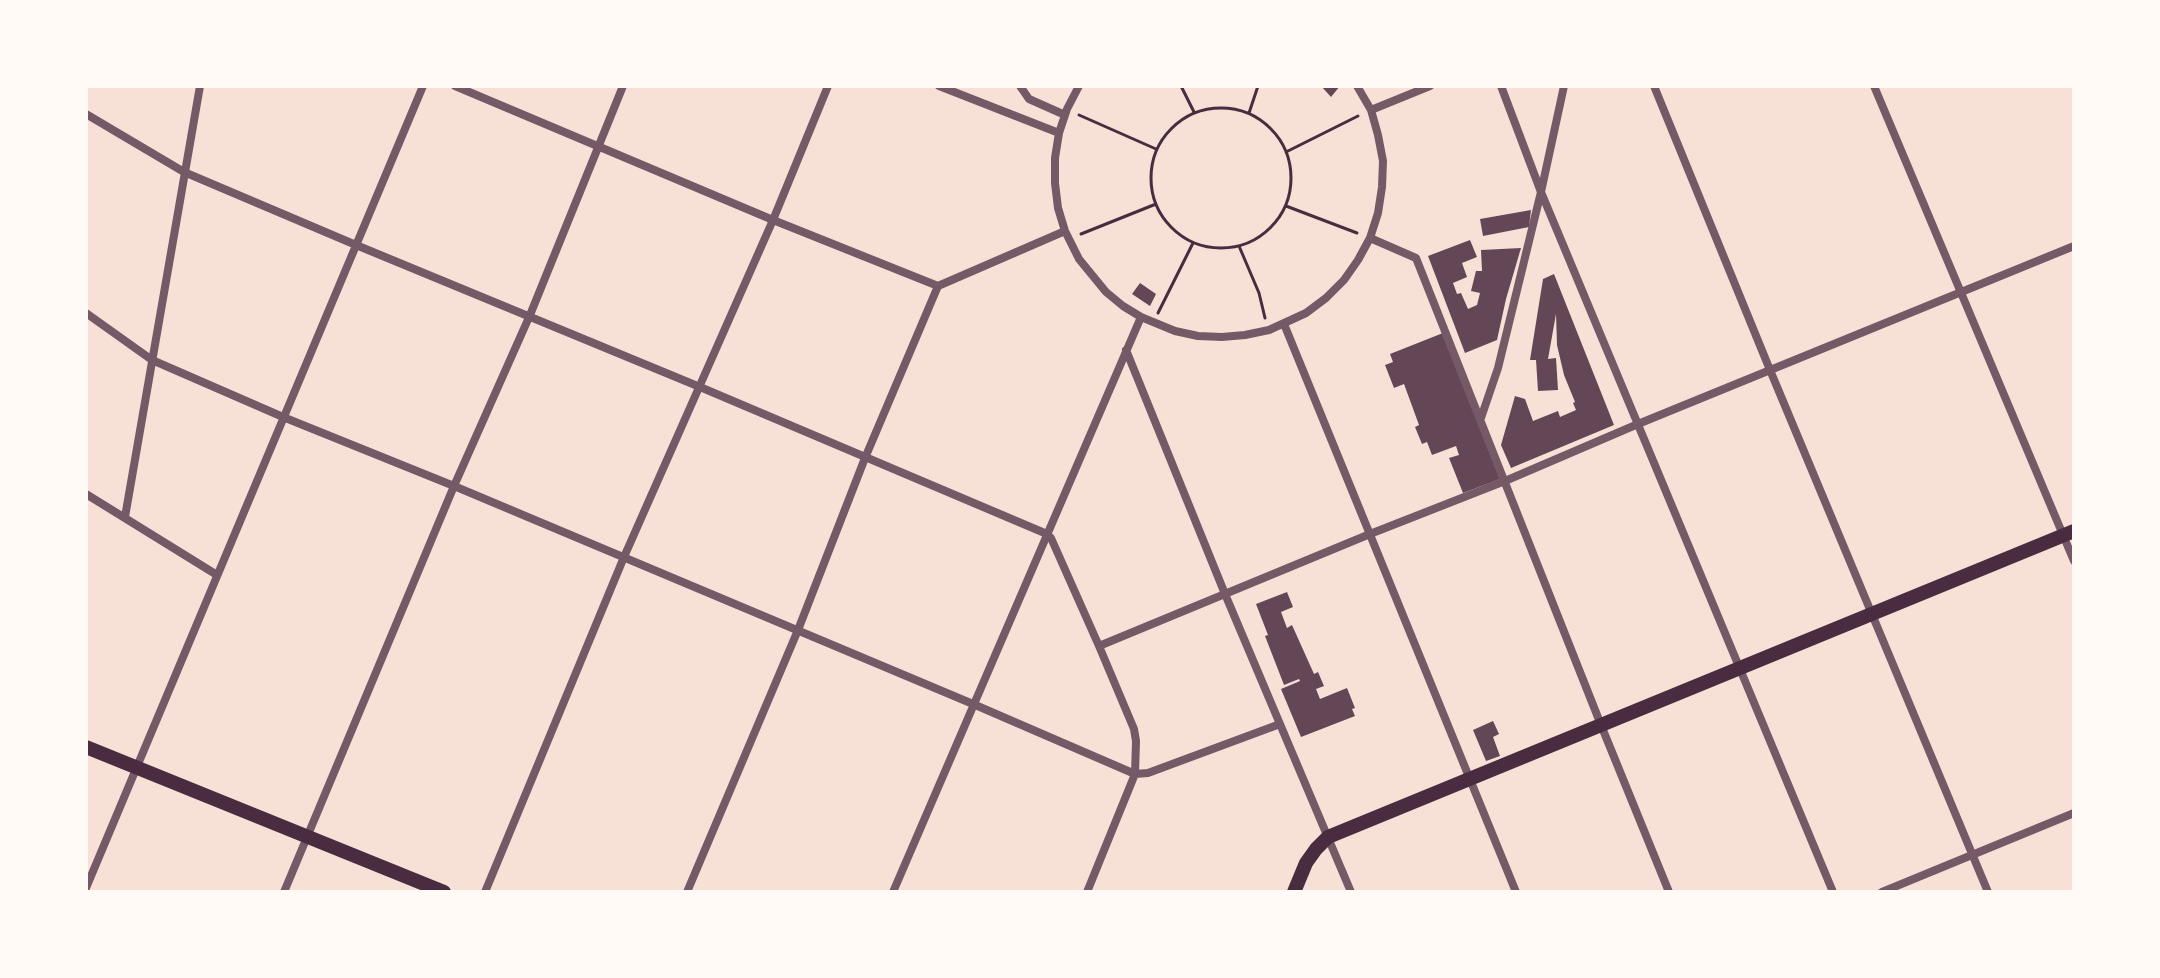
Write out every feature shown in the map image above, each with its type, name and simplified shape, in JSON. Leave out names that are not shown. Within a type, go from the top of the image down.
[{"type":"main road","points":[[1294,892],[1306,863],[1328,837],[2069,533]]},
{"type":"main road","points":[[86,747],[444,892]]},
{"type":"street","points":[[125,517],[200,86]]},
{"type":"street","points":[[86,888],[423,86]]},
{"type":"street","points":[[455,86],[938,286],[1067,236]]},
{"type":"street","points":[[284,892],[454,486],[530,315],[623,86]]},
{"type":"street","points":[[485,892],[624,557],[773,220],[828,86]]},
{"type":"street","points":[[939,86],[1059,133]]},
{"type":"street","points":[[1020,86],[1029,99],[1066,112]]},
{"type":"street","points":[[1079,86],[1066,112],[1055,158],[1058,208],[1067,236],[1091,276],[1123,306],[1152,323],[1175,331],[1222,337],[1269,330],[1306,313],[1344,280],[1370,238],[1378,213],[1383,161],[1371,110],[1357,86]]},
{"type":"street","points":[[1371,110],[1430,86]]},
{"type":"street","points":[[1501,86],[1541,192],[1833,892]]},
{"type":"street","points":[[1481,418],[1498,368],[1564,86]]},
{"type":"street","points":[[1654,86],[1988,892]]},
{"type":"street","points":[[1874,86],[2069,533],[2074,561]]},
{"type":"street","points":[[1021,118],[1029,99]]},
{"type":"street","points":[[86,114],[184,172],[1047,534],[1099,646],[1134,729],[1136,741],[1135,774],[1087,892]]},
{"type":"street","points":[[1370,238],[1416,258],[1669,892]]},
{"type":"street","points":[[1099,646],[2074,246]]},
{"type":"street","points":[[687,892],[938,286]]},
{"type":"street","points":[[86,313],[152,360],[1135,774],[1148,773],[1280,724]]},
{"type":"street","points":[[893,892],[1141,317]]},
{"type":"street","points":[[1284,324],[1516,892]]},
{"type":"street","points":[[1126,350],[1351,892]]},
{"type":"street","points":[[86,494],[217,575]]},
{"type":"street","points":[[1882,892],[2074,813]]},
{"type":"path","points":[[1181,86],[1194,112]]},
{"type":"path","points":[[1249,113],[1258,86]]},
{"type":"path","points":[[1231,108],[1249,113],[1265,122],[1278,136],[1286,152],[1291,170],[1291,188],[1286,206],[1263,234],[1239,246],[1211,248],[1193,243],[1164,220],[1156,204],[1151,186],[1151,167],[1156,149],[1178,121],[1194,112],[1231,108]]},
{"type":"path","points":[[1286,152],[1371,110]]},
{"type":"path","points":[[1066,112],[1156,149]]},
{"type":"path","points":[[1067,236],[1156,204]]},
{"type":"path","points":[[1286,206],[1370,238]]},
{"type":"path","points":[[1152,323],[1193,243]]},
{"type":"path","points":[[1239,246],[1259,293],[1269,330]]},
{"type":"building","points":[[1321,86],[1340,86],[1331,97]]},
{"type":"building","points":[[1531,210],[1529,227],[1483,236],[1480,219]]},
{"type":"building","points":[[1470,240],[1477,257],[1462,263],[1467,277],[1453,283],[1468,309],[1477,305],[1480,293],[1471,291],[1476,271],[1482,271],[1481,250],[1521,248],[1497,340],[1465,353],[1428,256]]},
{"type":"building","points":[[1554,274],[1614,425],[1511,468],[1501,445],[1515,396],[1525,399],[1533,421],[1558,411],[1560,417],[1576,410],[1557,345],[1556,314],[1548,359],[1556,358],[1558,390],[1538,391],[1536,360],[1530,360],[1543,279]]},
{"type":"building","points":[[1140,283],[1156,294],[1150,306],[1132,294]]},
{"type":"building","points":[[1443,333],[1500,479],[1463,493],[1449,458],[1459,455],[1456,446],[1432,455],[1427,442],[1422,444],[1415,427],[1419,425],[1404,384],[1394,388],[1385,365],[1393,362],[1390,354]]},
{"type":"building","points":[[1287,592],[1293,607],[1281,612],[1287,628],[1292,625],[1314,674],[1318,672],[1324,686],[1316,689],[1320,699],[1347,688],[1355,708],[1352,709],[1355,716],[1301,737],[1281,689],[1300,681],[1284,685],[1256,604]]},
{"type":"building","points":[[1493,721],[1499,734],[1493,737],[1500,756],[1486,761],[1473,730]]}]
